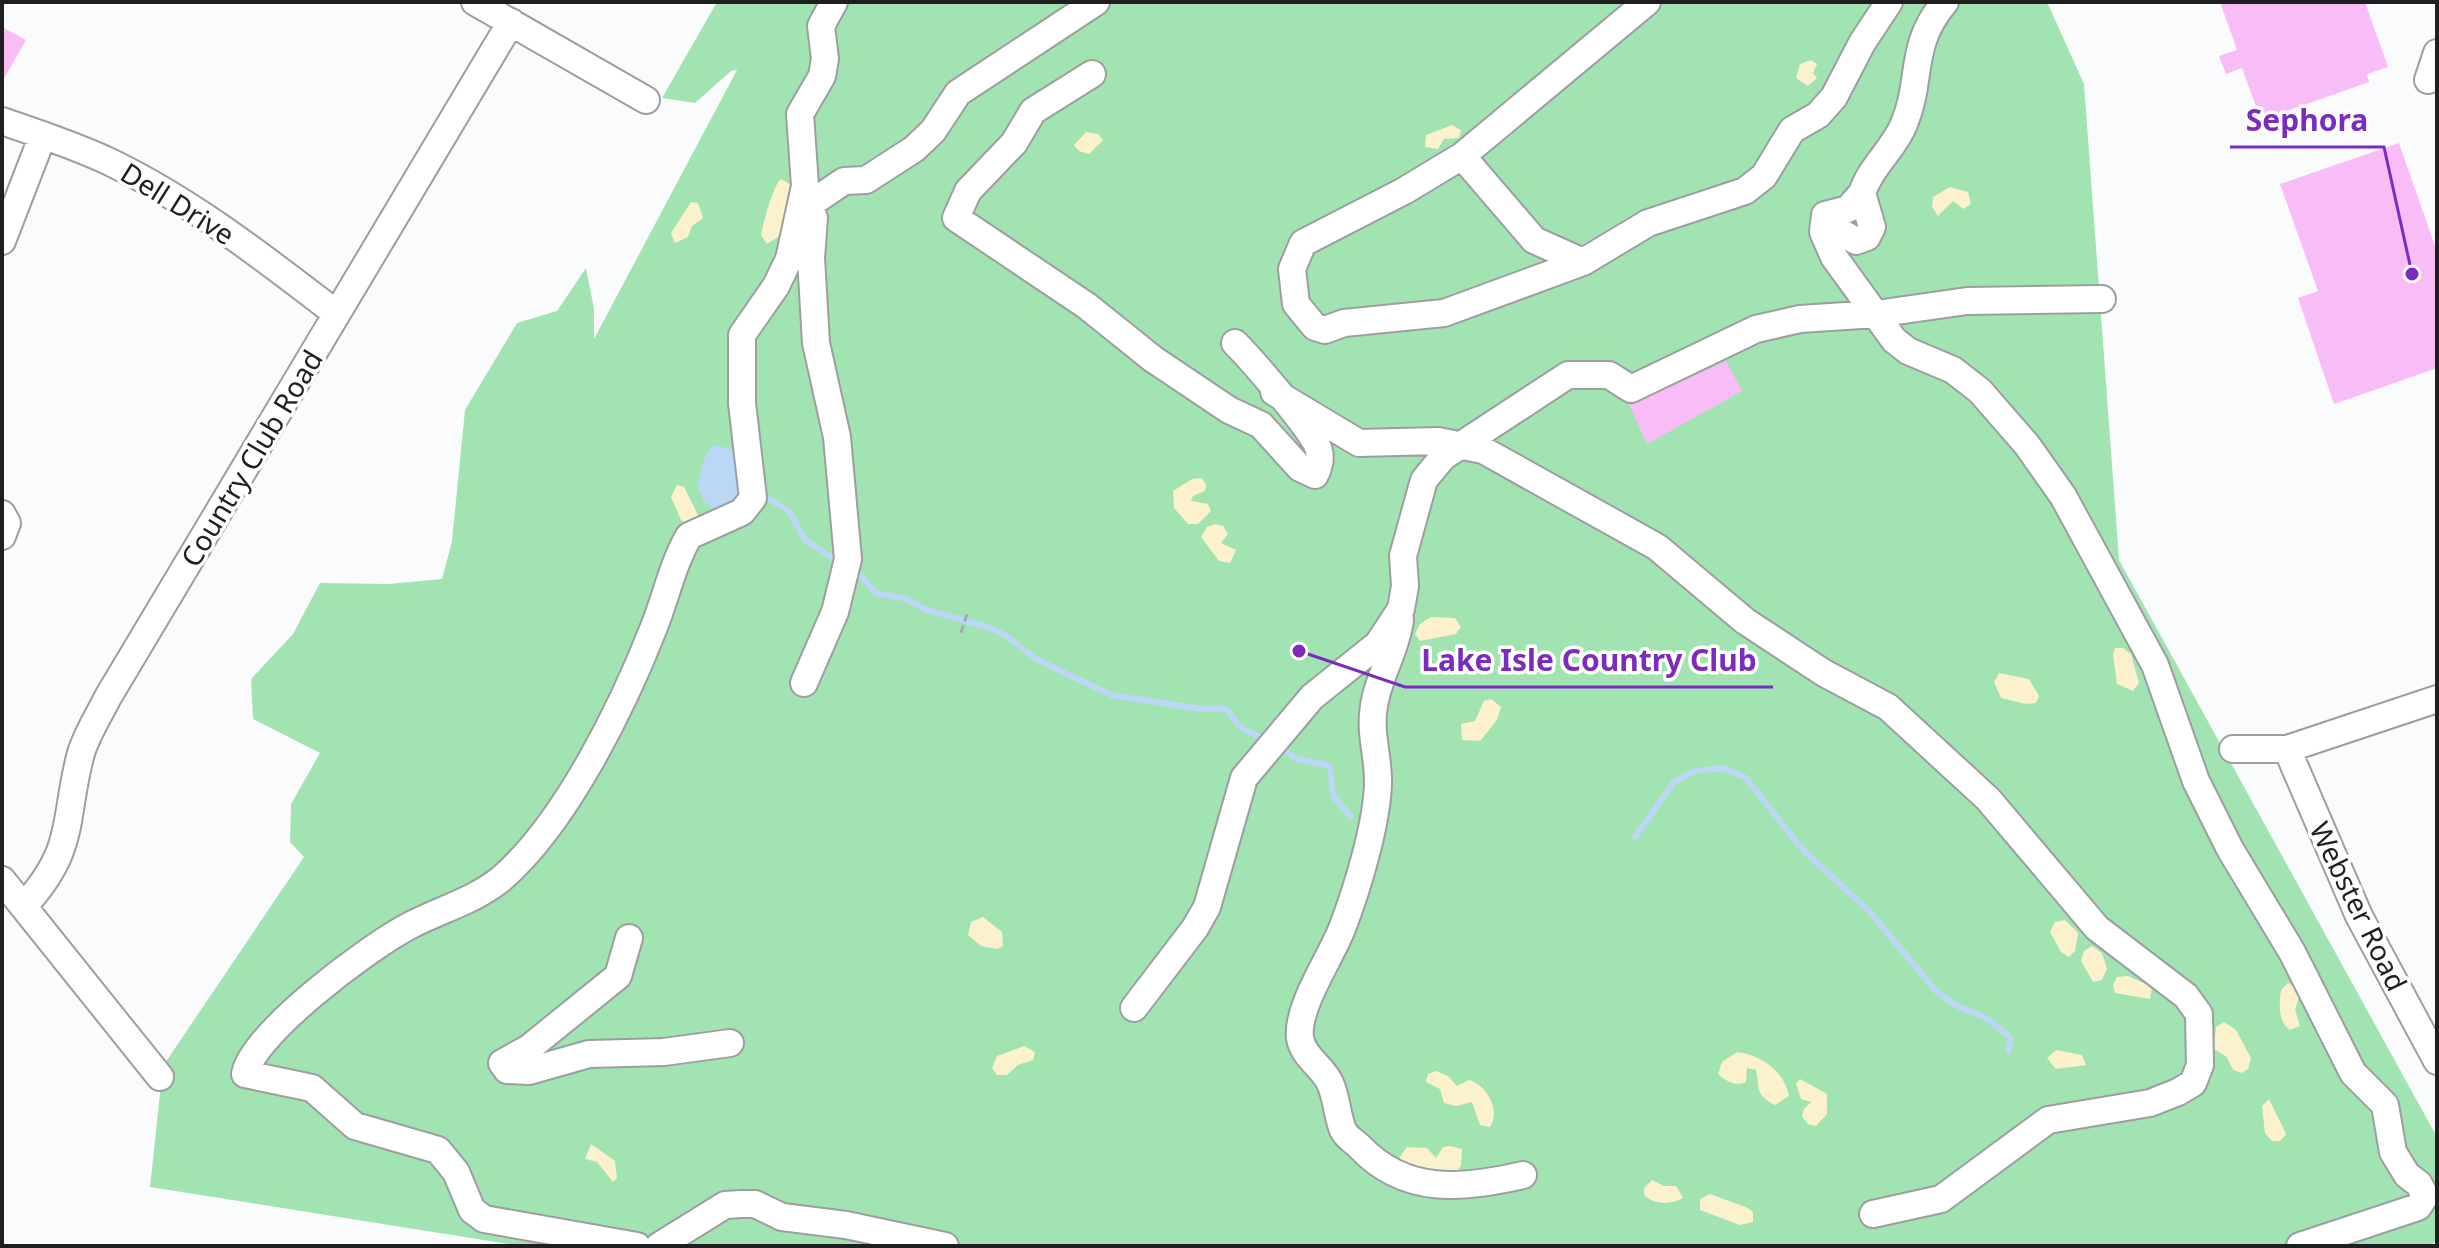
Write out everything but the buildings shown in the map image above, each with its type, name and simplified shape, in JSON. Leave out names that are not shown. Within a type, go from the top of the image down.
[{"type":"street","points":[[475,2],[646,100]]},
{"type":"street","points":[[637,1246],[484,1219],[472,1210],[456,1172],[438,1150],[355,1126],[312,1088],[245,1074],[247,1061],[267,1036],[325,986],[408,927],[498,881],[527,854],[597,750],[618,712],[689,536],[742,512],[753,498],[742,403],[742,335],[782,272],[804,199],[800,114],[822,76],[825,59],[821,26],[834,2]]},
{"type":"street","points":[[804,199],[819,198],[844,181],[866,180],[914,149],[933,131],[958,93],[1096,2]]},
{"type":"street","points":[[1647,2],[1462,156],[1404,191],[1303,243],[1292,269],[1293,284],[1296,304],[1315,327],[1325,330],[1344,323],[1444,313],[1583,262],[1648,223],[1745,191],[1764,176],[1792,130],[1818,115],[1834,97],[1862,43],[1889,2]]},
{"type":"street","points":[[1945,2],[1920,41],[1904,126],[1881,156],[1862,193],[1872,227],[1867,237],[1856,241],[1844,234],[1823,232],[1834,257],[1894,340],[1908,351],[1953,370],[1980,391],[2027,445],[2063,496],[2110,577],[2155,665],[2196,781],[2230,849],[2292,952],[2353,1073],[2385,1105],[2393,1152],[2425,1196],[2418,1207],[2300,1246]]},
{"type":"street","name":"Country Club Road","points":[[24,906],[42,886],[64,845],[82,750],[108,697],[511,22]]},
{"type":"street","points":[[2437,53],[2428,80],[2437,77]]},
{"type":"street","points":[[1092,74],[1033,111],[1014,143],[968,191],[956,218],[1087,306],[1153,359],[1229,410],[1261,425],[1300,468],[1315,475],[1319,450],[1313,436],[1274,392],[1259,366],[1235,343]]},
{"type":"street","name":"Dell Drive","points":[[2,121],[110,162],[199,212],[337,314]]},
{"type":"street","points":[[2,241],[43,135]]},
{"type":"street","points":[[1462,156],[1534,240],[1583,262]]},
{"type":"street","points":[[804,199],[814,218],[811,258],[816,343],[837,437],[847,565],[835,612],[804,683]]},
{"type":"street","points":[[1523,1175],[1464,1186],[1423,1185],[1405,1180],[1381,1165],[1342,1128],[1329,1081],[1303,1049],[1300,1038],[1304,1013],[1343,925],[1375,816],[1378,782],[1372,722],[1374,702],[1397,640],[1405,586],[1403,556],[1424,480],[1443,457],[1568,375],[1609,375],[1631,389],[1756,329],[1800,319],[1876,314],[1967,301],[2102,299]]},
{"type":"street","points":[[1274,392],[1359,443],[1423,441],[1483,450],[1657,547],[1745,621],[1824,673],[1888,707],[1988,799],[2097,928],[2186,996],[2199,1014],[2200,1065],[2193,1083],[2150,1103],[2048,1120],[2026,1132],[1941,1199],[1873,1214]]},
{"type":"street","points":[[2,514],[7,523],[2,536]]},
{"type":"street","points":[[1134,1008],[1195,928],[1207,907],[1244,778],[1312,697],[1378,644],[1401,609]]},
{"type":"street","points":[[2233,749],[2287,749],[2437,699]]},
{"type":"street","name":"Webster Road","points":[[2287,749],[2359,916],[2437,1061]]},
{"type":"street","points":[[2,880],[160,1077]]},
{"type":"street","points":[[629,938],[618,976],[529,1048],[502,1063],[507,1070],[529,1071],[589,1054],[664,1052],[730,1043]]},
{"type":"street","points":[[659,1246],[725,1205],[741,1204],[755,1204],[782,1217],[945,1246]]},
{"type":"street","points":[[860,1229],[890,1246]]},
{"type":"path","points":[[961,633],[968,611]]},
{"type":"green space","points":[[717,2],[2047,2],[2084,84],[2119,560],[2437,1137],[2437,1241],[2429,1246],[521,1246],[150,1187],[163,1066],[304,857],[290,842],[291,804],[320,753],[253,719],[251,679],[293,634],[320,583],[389,584],[442,579],[452,541],[465,410],[517,323],[557,311],[586,268],[594,309],[594,339],[737,70],[731,71],[695,103],[662,98]]},
{"type":"sand","points":[[1811,60],[1817,64],[1813,73],[1817,78],[1808,86],[1796,78],[1800,64]]},
{"type":"sand","points":[[1452,125],[1461,130],[1459,138],[1444,139],[1438,149],[1425,147],[1426,135]]},
{"type":"sand","points":[[1086,132],[1098,134],[1103,140],[1089,154],[1079,151],[1074,145]]},
{"type":"sand","points":[[781,179],[793,186],[781,235],[767,244],[761,235],[762,230],[772,196]]},
{"type":"sand","points":[[1950,187],[1968,192],[1971,204],[1963,209],[1953,201],[1938,216],[1932,207],[1933,197]]},
{"type":"sand","points":[[691,202],[698,203],[703,218],[692,226],[688,237],[675,243],[671,233]]},
{"type":"sand","points":[[1201,478],[1206,484],[1205,491],[1193,496],[1191,501],[1208,504],[1211,511],[1198,524],[1188,524],[1174,508],[1173,491],[1192,479]]},
{"type":"sand","points":[[677,485],[684,487],[698,515],[697,520],[687,524],[681,520],[671,497]]},
{"type":"sand","points":[[1215,524],[1223,526],[1228,534],[1221,543],[1236,550],[1230,563],[1219,561],[1201,537],[1207,527]]},
{"type":"sand","points":[[1431,617],[1455,618],[1461,627],[1456,634],[1420,641],[1415,634],[1420,624]]},
{"type":"sand","points":[[2115,648],[2123,648],[2131,654],[2139,683],[2133,691],[2117,684]]},
{"type":"sand","points":[[1999,673],[2029,679],[2039,696],[2036,703],[2026,704],[2001,698],[1994,682]]},
{"type":"sand","points":[[1491,699],[1501,707],[1497,720],[1480,741],[1462,740],[1461,724],[1475,721],[1484,701]]},
{"type":"sand","points":[[983,917],[1002,932],[1003,946],[997,949],[981,946],[968,935],[971,922]]},
{"type":"sand","points":[[2065,920],[2078,933],[2075,951],[2069,957],[2061,952],[2050,932],[2055,922]]},
{"type":"sand","points":[[2092,946],[2102,953],[2107,969],[2102,980],[2093,982],[2081,961],[2084,951]]},
{"type":"sand","points":[[2128,976],[2152,987],[2150,999],[2115,993],[2113,985],[2117,977]]},
{"type":"sand","points":[[2288,983],[2296,987],[2300,995],[2295,1009],[2300,1026],[2290,1030],[2281,1018],[2280,1007],[2281,990]]},
{"type":"sand","points":[[2224,1022],[2236,1030],[2251,1058],[2248,1069],[2242,1073],[2233,1070],[2227,1057],[2214,1049],[2216,1027]]},
{"type":"sand","points":[[1024,1046],[1035,1052],[1033,1060],[1018,1065],[1007,1075],[997,1075],[992,1068],[997,1056]]},
{"type":"sand","points":[[2056,1050],[2082,1055],[2086,1065],[2056,1069],[2047,1058]]},
{"type":"sand","points":[[1737,1052],[1755,1057],[1770,1066],[1782,1079],[1789,1096],[1775,1105],[1768,1101],[1759,1090],[1756,1070],[1747,1068],[1746,1082],[1738,1084],[1718,1074],[1722,1062]]},
{"type":"sand","points":[[1436,1071],[1448,1076],[1457,1086],[1469,1080],[1481,1087],[1493,1106],[1490,1127],[1480,1125],[1472,1102],[1456,1106],[1444,1103],[1440,1089],[1426,1082],[1428,1074]]},
{"type":"sand","points":[[1800,1079],[1827,1094],[1827,1114],[1816,1126],[1808,1124],[1802,1116],[1811,1102],[1801,1099],[1796,1084]]},
{"type":"sand","points":[[2269,1099],[2286,1134],[2280,1141],[2272,1141],[2265,1133],[2262,1106]]},
{"type":"sand","points":[[591,1144],[615,1161],[617,1178],[613,1182],[597,1162],[585,1159]]},
{"type":"sand","points":[[1407,1147],[1427,1148],[1436,1158],[1443,1147],[1462,1149],[1461,1165],[1456,1173],[1415,1169],[1399,1158]]},
{"type":"sand","points":[[1652,1180],[1664,1186],[1676,1186],[1683,1198],[1674,1202],[1653,1201],[1644,1195],[1644,1188]]},
{"type":"sand","points":[[1710,1194],[1748,1208],[1753,1212],[1753,1222],[1740,1225],[1700,1210],[1700,1199]]},
{"type":"water","points":[[716,445],[731,449],[739,457],[740,475],[736,498],[725,507],[715,509],[704,502],[697,485],[706,453]]},
{"type":"waterway","points":[[759,493],[789,511],[805,540],[839,562]]},
{"type":"waterway","points":[[855,569],[876,593],[907,599],[924,609],[987,627],[1005,635],[1036,659],[1111,695],[1201,709],[1226,709],[1241,728],[1266,740]]},
{"type":"waterway","points":[[1279,747],[1297,759],[1330,766],[1333,796],[1351,817]]},
{"type":"waterway","points":[[1635,837],[1674,782],[1695,771],[1723,768],[1746,778],[1802,849],[1869,911],[1937,992],[1955,1005],[1988,1019],[2011,1038],[2008,1051]]},
{"type":"place","name":"Sephora","points":[[2412,274]]},
{"type":"place","name":"Lake Isle Country Club","points":[[1299,651]]}]
